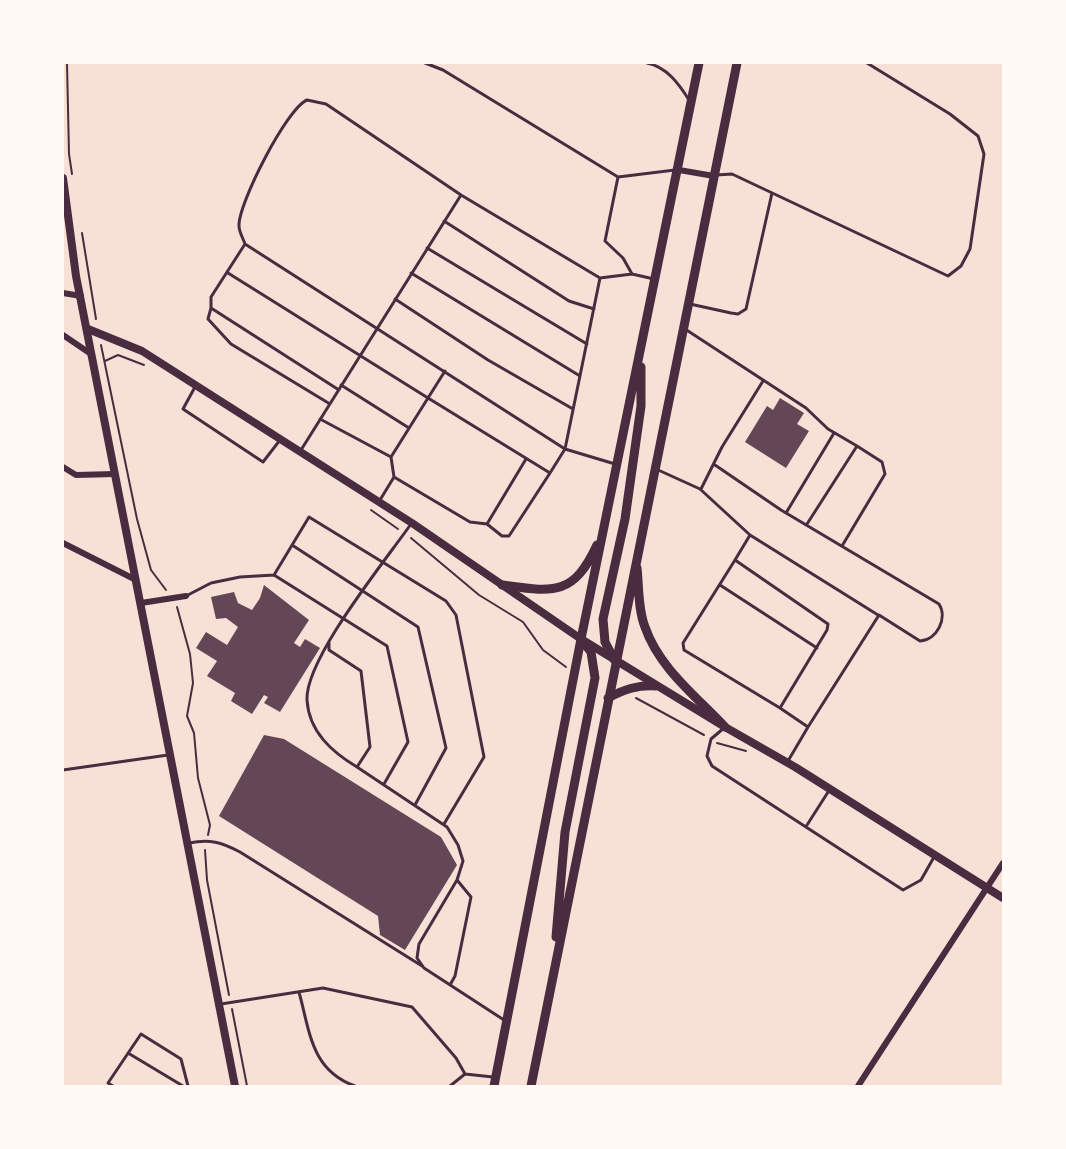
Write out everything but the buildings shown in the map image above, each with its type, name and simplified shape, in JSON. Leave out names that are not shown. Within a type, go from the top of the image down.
[{"type":"main road","points":[[495,1082],[581,639],[679,170],[699,63]]},
{"type":"main road","points":[[531,1086],[737,63]]},
{"type":"main road","points":[[63,178],[65,210],[81,296],[235,1086]]},
{"type":"main road","points":[[615,661],[605,642],[603,619],[625,519],[641,406],[642,347]]},
{"type":"main road","points":[[502,585],[552,589],[576,580],[586,568],[604,529]]},
{"type":"main road","points":[[636,557],[644,625],[651,642],[671,673],[725,727]]},
{"type":"main road","points":[[554,969],[557,907],[565,832],[595,678],[595,664],[591,652],[581,639]]},
{"type":"main road","points":[[608,698],[625,689],[656,686]]},
{"type":"street","points":[[679,170],[714,176]]},
{"type":"street","points":[[63,293],[81,296]]},
{"type":"street","points":[[88,329],[142,351],[412,523],[615,661],[787,762],[1003,898]]},
{"type":"street","points":[[63,335],[92,354]]},
{"type":"street","points":[[63,467],[76,475],[115,474]]},
{"type":"street","points":[[63,543],[137,580]]},
{"type":"street","points":[[141,603],[186,596]]},
{"type":"street","points":[[858,1086],[985,887],[1003,863]]},
{"type":"lane","points":[[426,63],[443,70],[618,177],[679,170]]},
{"type":"lane","points":[[647,63],[658,65],[678,83],[691,102]]},
{"type":"lane","points":[[658,65],[663,63]]},
{"type":"lane","points":[[714,176],[732,174],[948,276],[961,266],[970,249],[984,154],[978,136],[950,114],[867,63]]},
{"type":"lane","points":[[618,465],[565,449],[245,244],[239,226],[243,209],[274,140],[297,106],[307,100],[326,104],[461,195],[600,279],[632,274],[656,279]]},
{"type":"lane","points":[[618,177],[605,241],[623,258],[632,274]]},
{"type":"lane","points":[[688,303],[738,314],[746,309],[772,193]]},
{"type":"lane","points":[[300,452],[461,195]]},
{"type":"lane","points":[[444,221],[569,301],[594,309]]},
{"type":"lane","points":[[245,244],[211,297],[208,319],[231,344],[330,404]]},
{"type":"lane","points":[[427,248],[587,344]]},
{"type":"lane","points":[[227,273],[550,473]]},
{"type":"lane","points":[[411,273],[580,376]]},
{"type":"lane","points":[[394,477],[470,522],[487,524],[502,536],[509,536],[565,449],[600,279]]},
{"type":"lane","points":[[395,299],[488,360],[573,409]]},
{"type":"lane","points":[[211,308],[409,428]]},
{"type":"lane","points":[[683,328],[806,408],[834,433],[882,462],[885,474],[842,546]]},
{"type":"lane","points":[[379,502],[394,477],[391,457],[445,371]]},
{"type":"lane","points":[[700,489],[715,465],[722,447],[763,381]]},
{"type":"lane","points":[[196,385],[183,409],[263,462],[280,440]]},
{"type":"lane","points":[[320,419],[391,457]]},
{"type":"lane","points":[[786,513],[834,433]]},
{"type":"lane","points":[[806,525],[857,446]]},
{"type":"lane","points":[[487,524],[527,459]]},
{"type":"lane","points":[[654,468],[700,489],[750,535],[879,615],[920,640],[932,638],[943,618],[944,611],[939,604],[786,513],[715,465]]},
{"type":"lane","points":[[274,575],[309,517],[446,601],[456,615],[484,757],[444,824]]},
{"type":"lane","points":[[412,523],[329,643],[312,675],[307,700],[314,725],[327,747],[444,824],[458,845],[463,861],[457,879],[419,944],[417,958],[425,969]]},
{"type":"lane","points":[[750,535],[683,643],[684,650],[808,727]]},
{"type":"lane","points":[[292,544],[418,627],[446,748],[415,805]]},
{"type":"lane","points":[[735,560],[825,620],[827,630],[780,708]]},
{"type":"lane","points":[[186,596],[211,583],[240,577],[274,575],[387,646],[408,742],[384,784]]},
{"type":"lane","points":[[720,585],[817,648]]},
{"type":"lane","points":[[787,762],[879,615]]},
{"type":"lane","points":[[329,643],[329,650],[361,670],[370,747],[357,767]]},
{"type":"lane","points":[[725,727],[711,740],[707,756],[712,766],[807,825],[903,890],[921,880],[935,856]]},
{"type":"lane","points":[[63,770],[170,755]]},
{"type":"lane","points":[[807,825],[830,789]]},
{"type":"lane","points":[[187,843],[219,841],[240,852],[507,1022]]},
{"type":"lane","points":[[450,985],[455,976],[471,897],[457,879]]},
{"type":"lane","points":[[219,1004],[323,988],[412,1008],[456,1058],[465,1074],[495,1082]]},
{"type":"lane","points":[[299,992],[317,1057],[339,1080],[355,1086]]},
{"type":"lane","points":[[113,1086],[108,1083],[141,1034],[181,1059],[188,1086]]},
{"type":"lane","points":[[128,1053],[183,1086]]},
{"type":"lane","points":[[450,1086],[465,1074]]},
{"type":"path","points":[[68,63],[69,154],[73,178]]},
{"type":"path","points":[[81,225],[98,332],[137,519],[151,570],[173,599],[181,615],[190,654],[193,683],[187,716],[194,732],[198,778],[210,825],[207,840],[207,880],[247,1086]]}]
